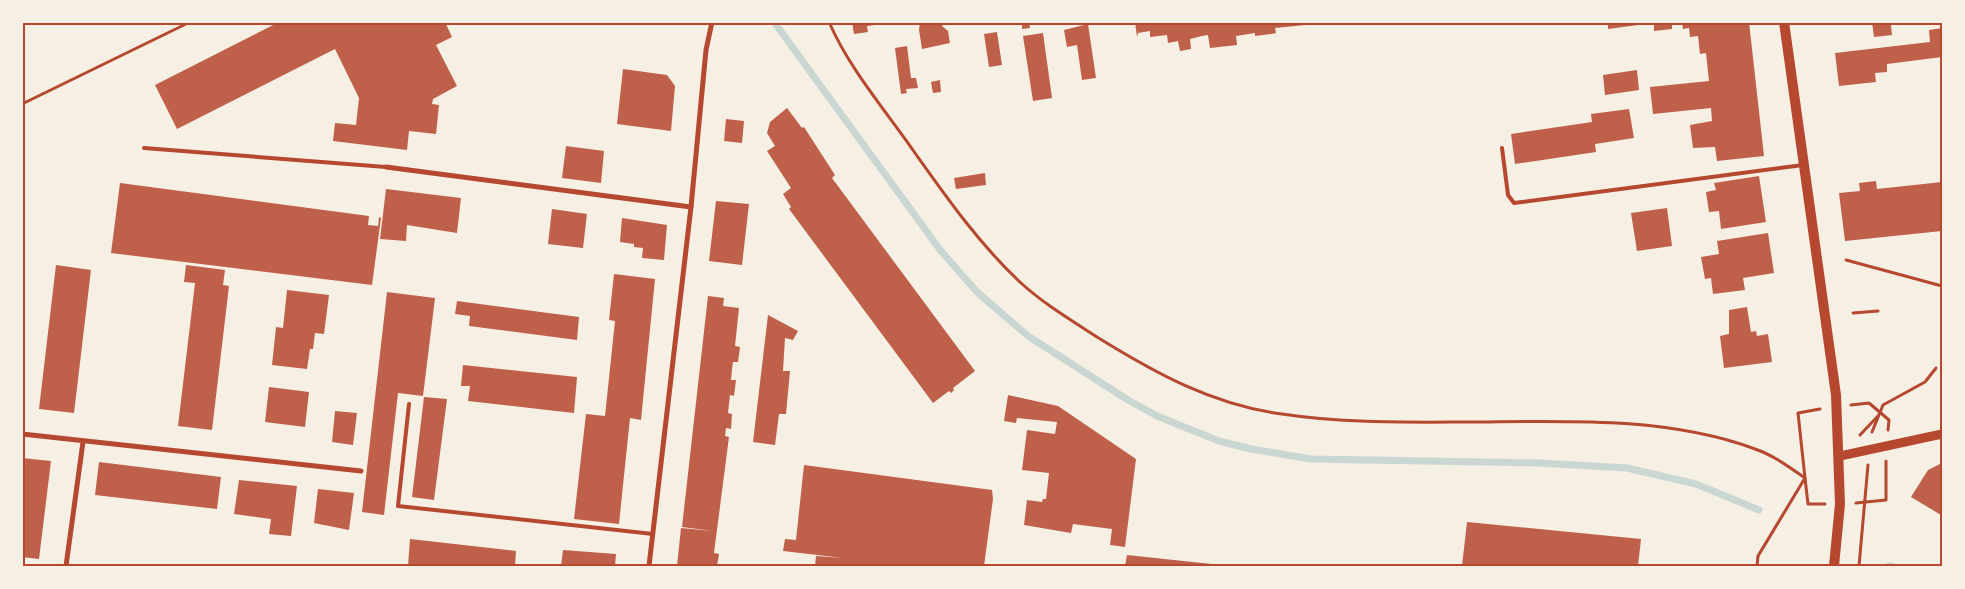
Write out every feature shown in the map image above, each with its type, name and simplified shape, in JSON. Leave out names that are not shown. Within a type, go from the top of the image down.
[{"type":"main road","points":[[1784,22],[1813,242],[1829,332],[1840,456],[1840,514],[1834,566]]},
{"type":"street","points":[[650,566],[691,207],[706,50],[712,22]]},
{"type":"street","points":[[386,168],[691,207]]},
{"type":"street","points":[[22,434],[361,471]]},
{"type":"street","points":[[1840,456],[1942,434]]},
{"type":"street","points":[[66,566],[82,442]]},
{"type":"lane","points":[[144,148],[386,168]]},
{"type":"lane","points":[[1502,148],[1508,195],[1514,203],[1803,165]]},
{"type":"lane","points":[[409,404],[398,506],[653,534]]},
{"type":"path","points":[[22,104],[190,22]]},
{"type":"path","points":[[829,22],[839,42],[882,107],[991,252],[1022,284],[1052,307],[1135,360],[1176,383],[1226,402],[1282,414],[1399,421],[1524,422],[1657,427],[1758,449],[1784,463],[1804,478],[1808,504]]},
{"type":"path","points":[[1846,260],[1942,286]]},
{"type":"path","points":[[1853,314],[1878,311]]},
{"type":"path","points":[[1880,413],[1883,405],[1925,382],[1936,368]]},
{"type":"path","points":[[1757,566],[1758,556],[1804,478]]},
{"type":"path","points":[[1859,566],[1867,502]]},
{"type":"building","points":[[279,22],[445,22],[452,37],[436,45],[457,86],[433,99],[432,104],[439,105],[436,134],[409,131],[407,150],[333,141],[335,123],[356,125],[359,98],[335,49],[177,129],[155,85]]},
{"type":"building","points":[[852,22],[882,22],[882,24],[867,26],[868,32],[854,34]]},
{"type":"building","points":[[920,22],[945,22],[942,26],[948,31],[950,43],[922,49],[919,30]]},
{"type":"building","points":[[1022,22],[1029,22],[1030,28],[1022,29]]},
{"type":"building","points":[[1135,22],[1315,22],[1316,24],[1275,28],[1276,33],[1271,34],[1255,36],[1255,33],[1236,36],[1237,45],[1210,48],[1208,35],[1202,36],[1190,39],[1191,49],[1180,51],[1178,41],[1168,43],[1167,35],[1150,37],[1150,31],[1138,33],[1137,37]]},
{"type":"building","points":[[1608,22],[1638,22],[1638,25],[1608,29]]},
{"type":"building","points":[[1654,22],[1672,22],[1672,29],[1654,31]]},
{"type":"building","points":[[1682,22],[1749,22],[1764,156],[1717,161],[1715,147],[1693,148],[1690,125],[1712,121],[1711,108],[1653,114],[1650,87],[1709,81],[1706,53],[1700,54],[1698,36],[1690,37],[1689,28],[1683,29]]},
{"type":"building","points":[[1872,22],[1895,22],[1895,24],[1891,25],[1892,35],[1874,37]]},
{"type":"building","points":[[1088,24],[1096,78],[1082,80],[1077,45],[1067,47],[1064,30]]},
{"type":"building","points":[[1942,28],[1942,57],[1887,64],[1887,72],[1875,73],[1876,82],[1839,86],[1835,53],[1930,42],[1929,30]]},
{"type":"building","points":[[997,32],[1002,65],[989,67],[984,34]]},
{"type":"building","points":[[1043,33],[1052,98],[1033,101],[1023,36]]},
{"type":"building","points":[[907,46],[911,78],[916,78],[918,88],[906,89],[907,93],[901,94],[895,48]]},
{"type":"building","points":[[623,69],[667,75],[675,86],[671,131],[617,124]]},
{"type":"building","points":[[1637,70],[1639,90],[1605,95],[1603,75]]},
{"type":"building","points":[[940,80],[941,92],[933,93],[931,82]]},
{"type":"building","points":[[787,108],[802,128],[804,127],[835,175],[832,178],[975,371],[953,388],[954,390],[951,393],[949,391],[933,403],[789,209],[791,207],[783,194],[791,188],[767,151],[775,146],[767,133],[770,122]]},
{"type":"building","points":[[1629,109],[1634,138],[1595,144],[1596,152],[1515,164],[1511,134],[1592,122],[1591,114]]},
{"type":"building","points":[[726,119],[744,121],[742,143],[724,141]]},
{"type":"building","points":[[566,146],[604,151],[601,183],[562,178]]},
{"type":"building","points":[[985,173],[986,185],[956,189],[954,178]]},
{"type":"building","points":[[1759,176],[1766,222],[1721,229],[1719,211],[1709,212],[1706,192],[1716,190],[1714,183]]},
{"type":"building","points":[[1876,181],[1877,189],[1942,182],[1942,231],[1845,241],[1839,193],[1860,191],[1859,183]]},
{"type":"building","points":[[120,183],[369,216],[368,225],[378,226],[379,217],[381,218],[372,285],[111,253]]},
{"type":"building","points":[[386,189],[461,198],[457,233],[407,225],[406,241],[380,239]]},
{"type":"building","points":[[716,201],[749,204],[742,265],[709,261]]},
{"type":"building","points":[[1667,208],[1672,246],[1637,251],[1631,213]]},
{"type":"building","points":[[552,209],[587,214],[583,248],[548,244]]},
{"type":"building","points":[[622,218],[667,225],[664,260],[642,258],[643,248],[634,247],[634,244],[620,242]]},
{"type":"building","points":[[1768,233],[1774,273],[1743,278],[1745,290],[1713,294],[1711,278],[1705,279],[1701,257],[1719,254],[1717,241]]},
{"type":"building","points":[[56,265],[91,270],[74,413],[39,409]]},
{"type":"building","points":[[186,265],[225,270],[223,285],[229,286],[212,430],[178,426],[195,283],[184,282]]},
{"type":"building","points":[[614,274],[655,279],[641,420],[630,418],[619,524],[574,519],[586,414],[605,416],[615,321],[609,320]]},
{"type":"building","points":[[287,290],[329,295],[324,334],[315,333],[313,349],[310,349],[307,369],[272,365],[276,327],[283,328]]},
{"type":"building","points":[[387,292],[435,298],[423,396],[398,393],[384,515],[362,512]]},
{"type":"building","points":[[708,296],[724,298],[723,306],[739,308],[735,346],[740,347],[738,362],[733,362],[732,369],[731,380],[736,380],[734,396],[730,395],[728,413],[732,414],[731,429],[726,428],[725,436],[729,437],[714,553],[719,554],[717,566],[677,566],[681,528],[713,531],[682,527]]},
{"type":"building","points":[[457,301],[579,317],[577,340],[469,326],[470,316],[455,314]]},
{"type":"building","points":[[1747,307],[1751,332],[1756,331],[1757,336],[1768,334],[1772,362],[1724,368],[1720,336],[1729,334],[1729,310]]},
{"type":"building","points":[[768,315],[798,331],[793,340],[785,338],[783,371],[790,371],[786,414],[779,414],[775,445],[753,442]]},
{"type":"building","points":[[463,365],[577,377],[574,413],[468,401],[470,386],[461,386]]},
{"type":"building","points":[[269,387],[309,392],[305,427],[265,422]]},
{"type":"building","points":[[1008,395],[1058,406],[1136,459],[1125,547],[1110,545],[1112,529],[1073,524],[1071,533],[1024,525],[1027,500],[1042,502],[1043,499],[1046,499],[1049,473],[1022,470],[1027,430],[1055,434],[1057,422],[1017,418],[1016,423],[1004,421]]},
{"type":"building","points":[[424,397],[447,399],[434,500],[412,497]]},
{"type":"building","points":[[335,411],[357,413],[353,445],[332,442]]},
{"type":"building","points":[[22,458],[51,461],[39,559],[22,557]]},
{"type":"building","points":[[99,462],[221,477],[217,509],[95,495]]},
{"type":"building","points":[[1942,463],[1941,515],[1911,497],[1928,470]]},
{"type":"building","points":[[804,465],[992,490],[993,499],[984,566],[815,566],[816,556],[843,558],[783,551],[785,539],[796,540]]},
{"type":"building","points":[[239,480],[297,486],[291,536],[269,534],[271,519],[234,514]]},
{"type":"building","points":[[318,489],[354,493],[349,530],[314,523]]},
{"type":"building","points":[[1467,522],[1641,539],[1638,566],[1462,566]]},
{"type":"building","points":[[410,539],[516,551],[515,566],[408,566]]},
{"type":"building","points":[[563,550],[616,554],[615,566],[561,566]]},
{"type":"building","points":[[1127,555],[1221,565],[1221,566],[1125,566]]},
{"type":"waterway","points":[[774,22],[941,251],[977,292],[1028,336],[1128,400],[1157,416],[1219,441],[1251,449],[1311,459],[1539,463],[1627,468],[1696,484],[1759,510]]}]
